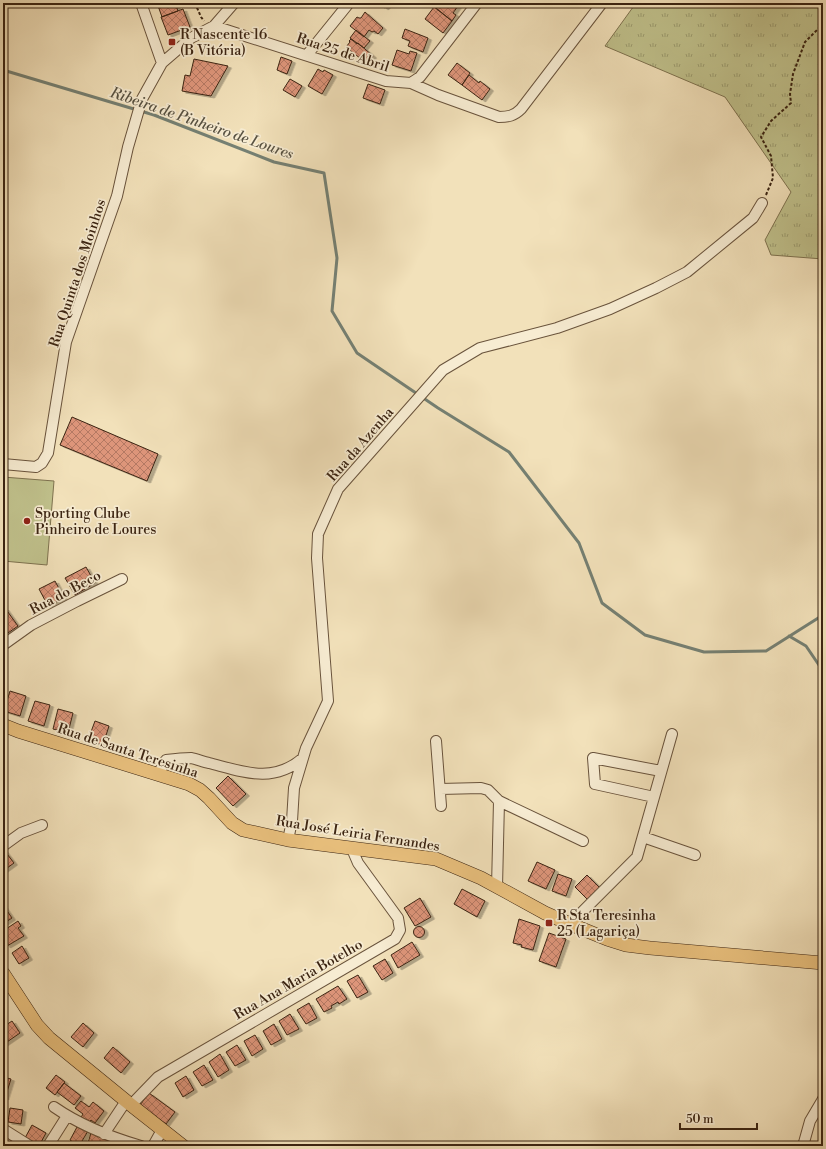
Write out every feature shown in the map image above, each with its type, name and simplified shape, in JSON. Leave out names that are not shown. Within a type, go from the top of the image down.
[{"type":"main road","name":"Rua de Santa Teresinha","points":[[3,724],[18,731],[189,784],[200,790],[232,823]]},
{"type":"main road","name":"Rua José Leiria Fernandes","points":[[232,823],[243,830],[288,840],[436,859],[481,878],[545,913],[607,939],[626,945],[823,963]]},
{"type":"main road","points":[[3,973],[38,1025],[49,1038],[183,1146]]},
{"type":"street","points":[[141,3],[162,63],[191,38],[214,26],[234,3]]},
{"type":"street","points":[[307,55],[349,3]]},
{"type":"street","points":[[411,83],[420,77],[477,3]]},
{"type":"street","name":"Rua 25 de Abril","points":[[214,26],[386,81],[411,83],[438,95],[499,117],[507,117],[514,115],[520,109],[602,3]]},
{"type":"street","name":"Rua Quinta dos Moinhos","points":[[3,464],[36,468],[42,463],[48,453],[66,342],[117,196],[142,99],[162,63]]},
{"type":"street","name":"Rua da Azenha","points":[[288,840],[292,821],[294,788],[306,748],[328,701],[317,558],[318,534],[338,489],[443,370],[480,348],[557,328],[610,309],[687,272],[722,245],[753,218],[762,203]]},
{"type":"street","name":"Rua do Beco","points":[[3,645],[32,625],[77,600],[122,579]]},
{"type":"street","points":[[570,924],[637,858],[672,734]]},
{"type":"street","points":[[436,741],[441,806]]},
{"type":"street","points":[[158,774],[166,760],[191,758],[254,773],[270,774],[294,766],[303,758]]},
{"type":"street","points":[[654,797],[595,784],[593,758],[661,771]]},
{"type":"street","points":[[440,789],[481,788],[488,790],[499,801],[583,840]]},
{"type":"street","points":[[497,887],[499,801]]},
{"type":"street","points":[[3,846],[21,833],[42,825]]},
{"type":"street","points":[[643,837],[695,855]]},
{"type":"street","name":"Rua Ana Maria Botelho","points":[[104,1134],[128,1103],[158,1077],[395,939],[400,930],[398,918],[358,863],[352,848]]},
{"type":"street","points":[[803,1146],[810,1120],[823,1099]]},
{"type":"street","points":[[54,1107],[67,1116],[104,1134],[141,1146]]},
{"type":"street","points":[[48,1146],[67,1116]]},
{"type":"street","points":[[3,1129],[30,1146]]},
{"type":"street","points":[[153,1146],[162,1130]]},
{"type":"path","points":[[195,3],[201,17],[206,22],[214,26]]},
{"type":"path","points":[[762,203],[773,178],[771,156],[762,137],[771,121],[792,103],[790,94],[793,74],[805,42],[823,24]]},
{"type":"green space","points":[[636,3],[823,3],[823,259],[771,255],[765,240],[791,192],[725,97],[605,46]]},
{"type":"green space","name":"Sporting Clube Pinheiro de Loures","points":[[3,477],[54,481],[47,565],[3,561]]},
{"type":"building","points":[[157,3],[175,3],[178,11],[162,17]]},
{"type":"building","points":[[378,3],[389,3],[385,8]]},
{"type":"building","points":[[438,3],[458,3],[456,5],[458,6],[453,13],[456,15],[452,21],[436,8],[439,4]]},
{"type":"building","points":[[434,7],[452,21],[443,33],[425,19]]},
{"type":"building","points":[[183,9],[190,27],[168,35],[161,17]]},
{"type":"building","points":[[365,12],[383,28],[378,34],[369,30],[364,37],[350,26],[357,17],[361,18]]},
{"type":"building","points":[[405,29],[428,38],[423,52],[408,46],[410,41],[402,38]]},
{"type":"building","points":[[356,30],[370,41],[364,48],[350,38]]},
{"type":"building","points":[[351,39],[373,56],[367,64],[359,60],[361,59],[346,47]]},
{"type":"building","points":[[397,50],[409,54],[410,51],[417,53],[411,71],[392,65]]},
{"type":"building","points":[[281,57],[292,61],[287,74],[277,70]]},
{"type":"building","points":[[194,59],[228,66],[211,96],[182,91],[185,75],[190,76]]},
{"type":"building","points":[[457,63],[470,73],[462,85],[448,75]]},
{"type":"building","points":[[318,69],[323,72],[324,70],[333,75],[322,94],[308,86]]},
{"type":"building","points":[[469,75],[490,89],[482,100],[462,85]]},
{"type":"building","points":[[290,79],[302,86],[295,97],[283,90]]},
{"type":"building","points":[[368,84],[385,90],[380,104],[363,98]]},
{"type":"building","points":[[72,417],[158,454],[147,481],[60,445]]},
{"type":"building","points":[[86,567],[95,583],[75,595],[65,578]]},
{"type":"building","points":[[55,581],[64,598],[48,606],[39,589]]},
{"type":"building","points":[[5,608],[18,626],[5,635],[3,633],[3,610]]},
{"type":"building","points":[[10,691],[26,696],[20,716],[4,711]]},
{"type":"building","points":[[35,701],[50,705],[44,726],[28,721]]},
{"type":"building","points":[[58,709],[73,713],[68,733],[53,729]]},
{"type":"building","points":[[95,721],[109,726],[103,745],[88,740]]},
{"type":"building","points":[[228,776],[246,794],[233,806],[216,788]]},
{"type":"building","points":[[4,850],[14,863],[3,871],[3,851]]},
{"type":"building","points":[[537,862],[555,870],[546,889],[528,881]]},
{"type":"building","points":[[558,874],[572,879],[566,896],[552,891]]},
{"type":"building","points":[[587,875],[601,889],[589,901],[575,887]]},
{"type":"building","points":[[462,889],[485,901],[477,917],[454,904]]},
{"type":"building","points":[[420,898],[431,917],[415,926],[404,908]]},
{"type":"building","points":[[3,905],[12,918],[3,924]]},
{"type":"building","points":[[519,919],[540,926],[533,950],[513,943]]},
{"type":"building","points":[[18,921],[21,926],[18,928],[24,936],[7,946],[3,940],[3,931]]},
{"type":"building","points":[[417,927],[421,927],[423,928],[423,936],[417,937],[414,934],[414,930]]},
{"type":"building","points":[[549,933],[566,939],[556,967],[539,961]]},
{"type":"building","points":[[412,942],[420,955],[398,968],[391,955]]},
{"type":"building","points":[[22,946],[29,958],[19,964],[12,953]]},
{"type":"building","points":[[385,959],[393,973],[382,980],[373,966]]},
{"type":"building","points":[[358,975],[368,992],[357,998],[347,981]]},
{"type":"building","points":[[338,986],[347,999],[339,1004],[338,1002],[331,1006],[332,1008],[324,1012],[316,999]]},
{"type":"building","points":[[309,1003],[317,1018],[306,1024],[297,1010]]},
{"type":"building","points":[[290,1014],[299,1029],[287,1035],[279,1021]]},
{"type":"building","points":[[12,1021],[20,1033],[4,1044],[3,1027]]},
{"type":"building","points":[[83,1023],[94,1033],[83,1047],[71,1037]]},
{"type":"building","points":[[274,1024],[282,1039],[271,1045],[263,1031]]},
{"type":"building","points":[[255,1035],[263,1049],[252,1056],[244,1041]]},
{"type":"building","points":[[237,1045],[246,1060],[235,1066],[226,1052]]},
{"type":"building","points":[[113,1047],[130,1062],[121,1073],[104,1058]]},
{"type":"building","points":[[220,1054],[229,1070],[218,1077],[209,1062]]},
{"type":"building","points":[[204,1065],[213,1080],[202,1086],[193,1072]]},
{"type":"building","points":[[56,1075],[65,1082],[55,1095],[46,1088]]},
{"type":"building","points":[[186,1076],[194,1090],[183,1097],[175,1083]]},
{"type":"building","points":[[3,1077],[11,1079],[5,1098],[3,1097]]},
{"type":"building","points":[[64,1083],[81,1096],[74,1105],[57,1092]]},
{"type":"building","points":[[149,1093],[175,1112],[166,1124],[140,1105]]},
{"type":"building","points":[[81,1101],[89,1107],[93,1102],[104,1111],[95,1123],[91,1120],[89,1122],[80,1119],[83,1114],[75,1108]]},
{"type":"building","points":[[10,1108],[23,1110],[21,1124],[8,1122]]},
{"type":"building","points":[[32,1125],[46,1133],[39,1146],[25,1138]]},
{"type":"building","points":[[77,1127],[88,1131],[79,1146],[70,1140]]},
{"type":"building","points":[[91,1133],[110,1138],[108,1146],[98,1146],[88,1143]]},
{"type":"waterway","name":"Ribeira de Pinheiro de Loures","points":[[3,70],[154,115],[274,162],[324,173],[337,258],[332,311],[357,353],[438,408],[509,452],[579,543],[602,603],[645,635],[704,652],[766,651],[823,615]]},
{"type":"waterway","points":[[789,636],[806,646],[823,671]]},
{"type":"place","name":"R Nascente 16 (B Vitória)","points":[[172,42]]},
{"type":"place","name":"Sporting Clube Pinheiro de Loures","points":[[27,521]]},
{"type":"place","name":"R Sta Teresinha 25 (Lagariça)","points":[[549,923]]}]
